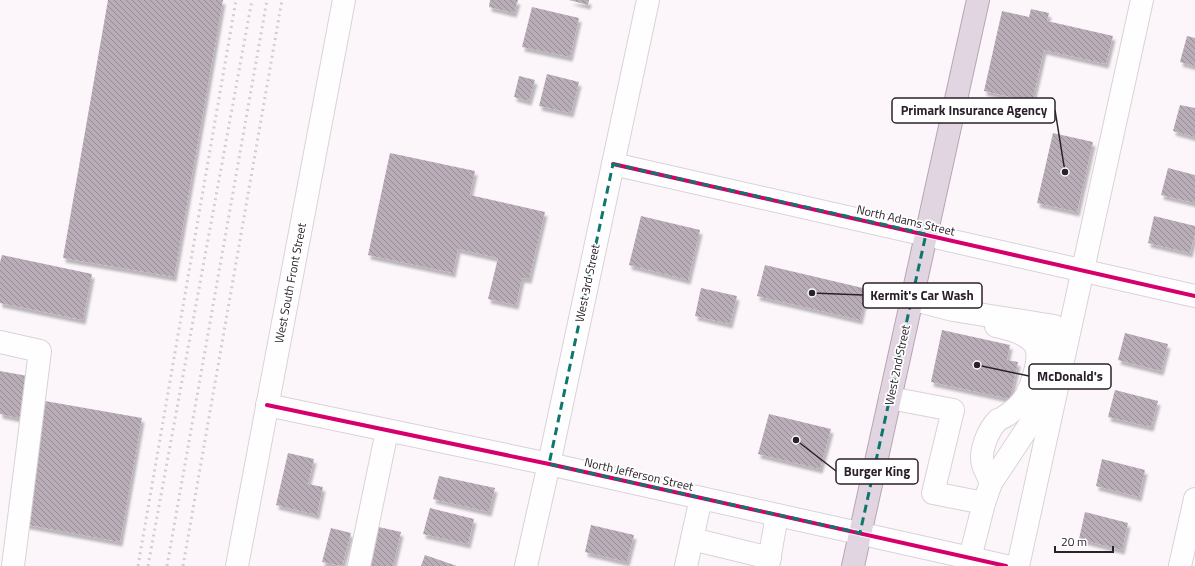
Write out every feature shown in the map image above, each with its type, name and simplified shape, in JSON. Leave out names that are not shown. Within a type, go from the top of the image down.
[{"type":"highway","name":"West 2nd Street","points":[[852,566],[978,0]]},
{"type":"street","name":"West South Front Street","points":[[237,566],[344,0]]},
{"type":"street","name":"West 3rd Street","points":[[526,566],[648,0]]},
{"type":"street","points":[[1018,566],[1142,0]]},
{"type":"street","name":"North Adams Street","points":[[613,164],[1195,296]]},
{"type":"street","points":[[911,299],[953,310],[1054,326],[1036,415],[991,483],[984,503],[970,558]]},
{"type":"street","points":[[953,310],[959,316],[1016,331],[1034,344],[1038,350],[1033,378],[1025,396],[1011,413],[1010,420],[996,449],[983,458],[983,464],[991,483]]},
{"type":"street","points":[[0,342],[40,351],[14,566]]},
{"type":"street","points":[[890,398],[953,410],[933,493],[984,503]]},
{"type":"street","name":"North Jefferson Street","points":[[267,405],[549,464],[1006,566]]},
{"type":"street","points":[[359,566],[387,431]]},
{"type":"street","points":[[686,566],[701,498]]},
{"type":"street","points":[[1180,566],[1195,499]]},
{"type":"street","points":[[692,539],[769,562],[777,515]]},
{"type":"highlighted area","points":[[613,164],[926,234],[860,533],[549,464]]},
{"type":"building","points":[[108,0],[223,0],[174,277],[63,258]]},
{"type":"building","points":[[490,0],[518,0],[514,13],[489,7]]},
{"type":"building","points":[[569,0],[589,0],[588,5]]},
{"type":"building","points":[[532,7],[579,18],[570,57],[522,47]]},
{"type":"building","points":[[1031,9],[1049,13],[1047,21],[1113,36],[1106,64],[1044,50],[1032,102],[984,91],[1002,11],[1029,17]]},
{"type":"building","points":[[1187,36],[1195,38],[1195,66],[1180,62]]},
{"type":"building","points":[[547,74],[579,82],[571,113],[539,106]]},
{"type":"building","points":[[519,76],[535,80],[529,101],[514,97]]},
{"type":"building","points":[[1180,105],[1195,108],[1195,137],[1173,131]]},
{"type":"building","points":[[1053,133],[1093,142],[1077,212],[1037,203]]},
{"type":"building","points":[[390,153],[475,171],[470,195],[545,212],[529,279],[522,278],[516,305],[488,299],[498,258],[458,249],[453,273],[368,255]]},
{"type":"building","points":[[1168,168],[1195,175],[1195,203],[1161,195]]},
{"type":"building","points":[[641,216],[700,230],[688,280],[629,265]]},
{"type":"building","points":[[1154,216],[1195,226],[1195,234],[1190,253],[1148,243]]},
{"type":"building","points":[[2,255],[92,274],[83,320],[0,303],[0,262]]},
{"type":"building","points":[[765,265],[867,289],[860,320],[757,296]]},
{"type":"building","points":[[701,288],[737,296],[730,324],[695,316]]},
{"type":"building","points":[[942,330],[1010,345],[1007,360],[1018,362],[1010,399],[931,382]]},
{"type":"building","points":[[1125,333],[1168,344],[1161,371],[1118,360]]},
{"type":"building","points":[[0,371],[33,377],[24,419],[0,414]]},
{"type":"building","points":[[1115,390],[1158,401],[1151,427],[1108,417]]},
{"type":"building","points":[[45,401],[142,418],[120,542],[23,524]]},
{"type":"building","points":[[769,414],[831,429],[820,469],[758,454]]},
{"type":"building","points":[[288,453],[314,459],[308,484],[323,487],[317,515],[276,505]]},
{"type":"building","points":[[1102,459],[1145,470],[1139,497],[1096,486]]},
{"type":"building","points":[[439,476],[495,488],[489,512],[433,499]]},
{"type":"building","points":[[430,508],[474,519],[468,544],[423,534]]},
{"type":"building","points":[[1085,512],[1128,523],[1122,550],[1079,539]]},
{"type":"building","points":[[591,525],[634,535],[627,562],[585,552]]},
{"type":"building","points":[[374,526],[401,532],[393,566],[365,566]]},
{"type":"building","points":[[331,528],[351,533],[342,566],[322,562]]},
{"type":"building","points":[[425,555],[457,566],[421,566]]},
{"type":"railway","points":[[138,566],[236,0]]},
{"type":"railway","points":[[148,566],[252,0]]},
{"type":"railway","points":[[167,566],[267,0]]},
{"type":"railway","points":[[183,566],[282,0]]},
{"type":"cycle path","points":[[613,164],[1195,296]]},
{"type":"cycle path","points":[[267,405],[549,464],[1006,566]]},
{"type":"place","name":"Primark Insurance Agency","points":[[1065,172]]},
{"type":"place","name":"Kermit's Car Wash","points":[[812,293]]},
{"type":"place","name":"McDonald's","points":[[977,365]]},
{"type":"place","name":"Burger King","points":[[796,440]]}]
